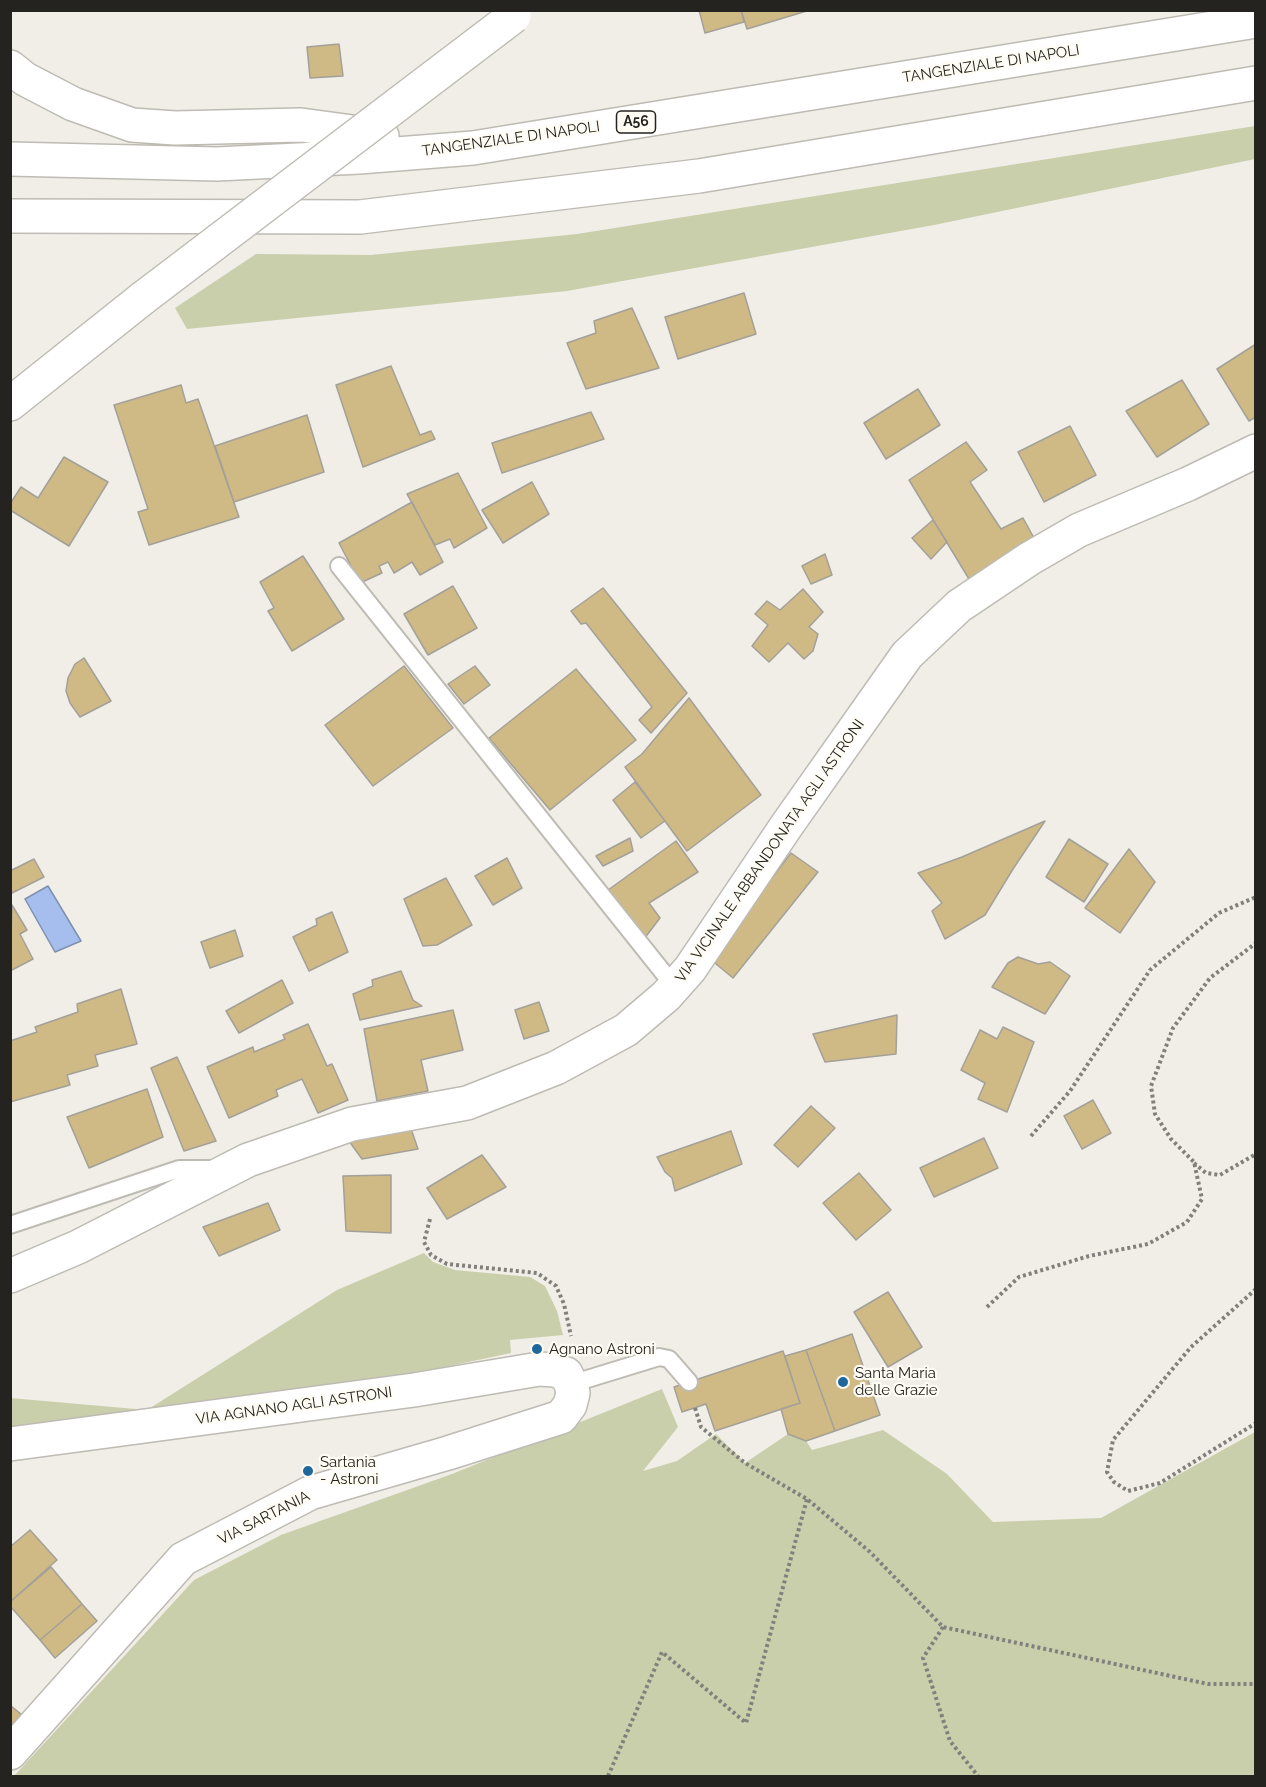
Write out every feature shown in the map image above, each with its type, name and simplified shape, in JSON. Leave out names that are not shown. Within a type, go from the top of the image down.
[{"type":"main road","points":[[14,394],[518,13]]},
{"type":"main road","name":"TANGENZIALE DI NAPOLI","points":[[10,159],[217,164],[359,158],[473,148],[1256,21]]},
{"type":"main road","points":[[10,67],[24,79],[73,104],[132,125],[175,128],[301,125],[473,148]]},
{"type":"main road","points":[[10,216],[360,217],[699,176],[1256,83]]},
{"type":"main road","name":"VIA VICINALE ABBANDONATA AGLI ASTRONI","points":[[10,1276],[78,1247],[248,1160],[352,1124],[467,1103],[556,1068],[626,1030],[666,996],[690,969],[787,825],[907,655],[959,606],[1029,559],[1079,530],[1188,484],[1256,451]]},
{"type":"main road","name":"VIA AGNANO AGLI ASTRONI","points":[[10,1444],[414,1390],[539,1370],[555,1370],[566,1374],[572,1384]]},
{"type":"main road","name":"VIA SARTANIA","points":[[10,1753],[183,1559],[310,1494],[448,1454],[561,1417],[570,1405],[573,1393],[572,1384]]},
{"type":"lane","points":[[339,566],[674,986]]},
{"type":"lane","points":[[10,1225],[179,1169],[230,1169]]},
{"type":"lane","points":[[572,1384],[659,1357],[669,1359],[689,1382]]},
{"type":"path","points":[[1031,1136],[1070,1091],[1150,970],[1219,913],[1256,897]]},
{"type":"path","points":[[1256,943],[1210,978],[1173,1028],[1151,1086],[1155,1114],[1171,1139],[1206,1173],[1220,1175],[1256,1154]]},
{"type":"path","points":[[987,1307],[1019,1277],[1089,1256],[1148,1244],[1187,1222],[1202,1199],[1194,1162]]},
{"type":"path","points":[[430,1219],[424,1242],[431,1255],[447,1264],[537,1272],[556,1286],[564,1304],[571,1336]]},
{"type":"path","points":[[1256,1289],[1191,1347],[1113,1440],[1107,1472],[1114,1482],[1128,1491],[1160,1483],[1256,1423]]},
{"type":"path","points":[[695,1408],[701,1427],[745,1463],[807,1499],[870,1552],[943,1627],[1208,1684],[1256,1684]]},
{"type":"path","points":[[608,1776],[662,1652],[746,1723],[807,1499]]},
{"type":"path","points":[[943,1627],[923,1658],[950,1742],[978,1776]]},
{"type":"green space","points":[[1255,126],[1255,159],[934,225],[567,291],[187,329],[175,308],[256,254],[371,255],[577,234]]},
{"type":"green space","points":[[424,1253],[433,1262],[455,1270],[530,1277],[545,1286],[557,1311],[563,1335],[510,1340],[511,1353],[335,1390],[11,1429],[10,1398],[147,1410],[337,1290]]},
{"type":"green space","points":[[662,1389],[678,1427],[643,1471],[677,1461],[716,1434],[745,1463],[788,1434],[806,1441],[812,1450],[883,1430],[947,1474],[993,1522],[1101,1518],[1255,1432],[1255,1776],[14,1776],[194,1580],[281,1535],[452,1474]]},
{"type":"water","points":[[48,886],[81,941],[55,952],[25,899]]},
{"type":"building","points":[[699,10],[741,10],[744,22],[705,33]]},
{"type":"building","points":[[741,10],[810,10],[747,29]]},
{"type":"building","points":[[339,44],[343,76],[310,78],[307,47]]},
{"type":"building","points":[[744,293],[756,334],[678,359],[665,317]]},
{"type":"building","points":[[632,308],[659,368],[586,389],[567,343],[596,333],[594,321]]},
{"type":"building","points":[[1256,344],[1256,417],[1249,421],[1217,369]]},
{"type":"building","points":[[391,366],[420,435],[431,431],[435,439],[363,467],[336,385]]},
{"type":"building","points":[[1182,380],[1209,424],[1157,457],[1126,411]]},
{"type":"building","points":[[181,385],[186,403],[198,399],[239,517],[149,545],[138,512],[148,509],[114,405]]},
{"type":"building","points":[[918,389],[940,425],[886,459],[864,423]]},
{"type":"building","points":[[591,412],[604,439],[502,473],[492,443]]},
{"type":"building","points":[[307,415],[324,472],[234,502],[215,446]]},
{"type":"building","points":[[1070,426],[1096,475],[1044,502],[1018,452]]},
{"type":"building","points":[[966,442],[987,470],[970,482],[1001,529],[1023,518],[1034,538],[969,579],[909,480]]},
{"type":"building","points":[[64,457],[108,482],[69,546],[10,510],[10,504],[21,487],[38,498]]},
{"type":"building","points":[[458,473],[487,528],[454,548],[450,539],[435,545],[407,494]]},
{"type":"building","points":[[532,482],[549,514],[503,543],[482,510]]},
{"type":"building","points":[[412,502],[443,562],[420,575],[412,562],[394,573],[388,562],[379,566],[382,573],[360,583],[339,543]]},
{"type":"building","points":[[933,520],[947,542],[931,559],[912,538]]},
{"type":"building","points":[[825,554],[832,575],[811,584],[802,566]]},
{"type":"building","points":[[303,556],[344,619],[292,651],[268,611],[274,608],[260,582]]},
{"type":"building","points":[[453,586],[477,628],[428,655],[404,614]]},
{"type":"building","points":[[603,588],[687,693],[651,733],[639,720],[652,707],[586,623],[581,624],[571,611]]},
{"type":"building","points":[[803,589],[823,612],[809,627],[818,634],[813,651],[804,659],[788,643],[769,662],[752,646],[768,625],[755,614],[767,601],[780,610]]},
{"type":"building","points":[[84,658],[111,701],[80,717],[70,703],[66,691],[68,678],[75,664]]},
{"type":"building","points":[[404,666],[453,728],[373,786],[325,725]]},
{"type":"building","points":[[475,666],[490,685],[464,704],[448,684]]},
{"type":"building","points":[[576,669],[636,740],[550,810],[489,738]]},
{"type":"building","points":[[689,698],[761,795],[687,851],[625,767],[642,754]]},
{"type":"building","points":[[635,782],[665,821],[641,838],[613,800]]},
{"type":"building","points":[[1045,821],[985,915],[945,939],[932,911],[942,903],[918,873],[962,857]]},
{"type":"building","points":[[630,838],[633,851],[603,866],[596,856]]},
{"type":"building","points":[[1069,839],[1108,864],[1084,902],[1046,877]]},
{"type":"building","points":[[676,841],[698,872],[649,903],[660,918],[644,939],[608,890]]},
{"type":"building","points":[[1129,849],[1155,882],[1120,933],[1085,908]]},
{"type":"building","points":[[791,853],[818,872],[733,978],[710,959]]},
{"type":"building","points":[[507,858],[522,888],[493,905],[475,876]]},
{"type":"building","points":[[34,859],[44,877],[10,894],[10,871]]},
{"type":"building","points":[[446,878],[472,925],[437,945],[423,946],[404,899]]},
{"type":"building","points":[[12,905],[27,930],[20,934],[33,959],[10,971]]},
{"type":"building","points":[[332,912],[348,952],[309,971],[293,937],[317,925],[316,919]]},
{"type":"building","points":[[235,930],[243,956],[210,968],[201,942]]},
{"type":"building","points":[[1018,957],[1038,964],[1050,962],[1070,976],[1045,1014],[992,987],[1008,963]]},
{"type":"building","points":[[401,971],[413,1000],[422,1006],[360,1020],[353,994],[373,986],[372,980]]},
{"type":"building","points":[[282,980],[293,1003],[239,1033],[226,1011]]},
{"type":"building","points":[[121,989],[137,1044],[95,1055],[98,1066],[67,1075],[70,1085],[10,1102],[10,1041],[37,1032],[35,1027],[78,1012],[77,1004]]},
{"type":"building","points":[[539,1002],[549,1031],[524,1039],[515,1010]]},
{"type":"building","points":[[453,1010],[463,1050],[421,1060],[428,1091],[377,1101],[364,1029]]},
{"type":"building","points":[[897,1015],[896,1054],[825,1062],[813,1034]]},
{"type":"building","points":[[308,1024],[327,1066],[332,1064],[348,1100],[318,1113],[302,1079],[276,1090],[278,1096],[229,1118],[207,1067],[253,1047],[254,1052],[285,1039],[283,1035]]},
{"type":"building","points":[[1003,1027],[1034,1042],[1007,1112],[978,1099],[985,1083],[961,1070],[980,1030],[997,1039]]},
{"type":"building","points":[[177,1057],[216,1141],[184,1151],[151,1068]]},
{"type":"building","points":[[147,1089],[163,1137],[89,1168],[67,1117]]},
{"type":"building","points":[[1093,1100],[1111,1133],[1082,1149],[1064,1116]]},
{"type":"building","points":[[811,1106],[835,1128],[798,1167],[774,1145]]},
{"type":"building","points":[[409,1123],[418,1149],[362,1159],[346,1137]]},
{"type":"building","points":[[731,1131],[742,1164],[675,1191],[672,1178],[665,1172],[657,1157]]},
{"type":"building","points":[[984,1138],[998,1168],[934,1197],[920,1168]]},
{"type":"building","points":[[482,1155],[506,1187],[447,1219],[427,1188]]},
{"type":"building","points":[[859,1173],[891,1210],[856,1240],[823,1203]]},
{"type":"building","points":[[391,1175],[391,1233],[346,1231],[343,1176]]},
{"type":"building","points":[[268,1203],[280,1230],[219,1256],[203,1227]]},
{"type":"building","points":[[888,1292],[922,1347],[888,1367],[854,1312]]},
{"type":"building","name":"Santa Maria delle Grazie","points":[[852,1334],[880,1415],[835,1431],[806,1350]]},
{"type":"building","points":[[806,1350],[835,1431],[806,1441],[788,1434],[781,1409],[800,1403],[785,1356]]},
{"type":"building","points":[[783,1351],[800,1403],[715,1431],[706,1404],[682,1412],[674,1387]]},
{"type":"building","points":[[30,1530],[57,1560],[10,1602],[10,1547]]},
{"type":"building","points":[[51,1567],[82,1604],[40,1640],[10,1606],[10,1602]]},
{"type":"building","points":[[82,1604],[97,1621],[55,1658],[40,1640]]},
{"type":"building","points":[[10,1705],[22,1715],[10,1728]]},
{"type":"place","name":"Agnano Astroni","points":[[537,1349]]},
{"type":"place","name":"Santa Maria delle Grazie","points":[[843,1382]]},
{"type":"place","name":"Sartania - Astroni","points":[[308,1471]]}]
